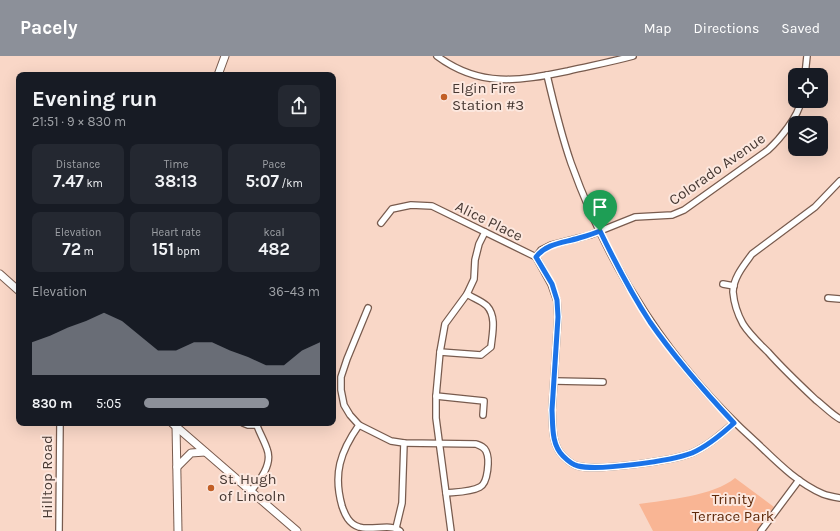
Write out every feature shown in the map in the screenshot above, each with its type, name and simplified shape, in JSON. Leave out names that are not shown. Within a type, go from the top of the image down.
[{"type":"main road","points":[[219,72],[225,56]]},
{"type":"main road","points":[[0,274],[16,288]]},
{"type":"main road","points":[[174,426],[177,467],[178,531]]},
{"type":"main road","points":[[176,426],[297,531]]},
{"type":"main road","points":[[177,467],[191,453],[206,452]]},
{"type":"street","points":[[437,56],[466,73],[488,78],[514,80],[547,75],[633,56]]},
{"type":"street","points":[[806,68],[807,56]]},
{"type":"street","points":[[547,75],[559,127],[570,162],[600,231],[620,271],[650,321],[672,352],[734,423],[799,480],[819,492],[840,498]]},
{"type":"street","name":"Colorado Avenue","points":[[536,257],[541,250],[552,245],[578,239],[635,217],[672,215],[684,210],[780,140],[798,108]]},
{"type":"street","points":[[840,181],[815,207],[752,254],[742,269],[734,286],[733,293],[736,309],[744,325],[753,337],[797,382],[827,410],[840,419]]},
{"type":"street","name":"Alice Place","points":[[381,223],[392,209],[411,205],[432,206],[536,257],[552,284],[557,300],[558,317],[552,410],[552,425],[555,444],[562,456],[577,466],[613,466],[682,456],[705,446],[734,423]]},
{"type":"street","points":[[451,531],[436,418],[436,396],[440,352],[445,324],[467,294],[474,279],[475,260],[479,244],[485,232]]},
{"type":"street","points":[[723,284],[734,286]]},
{"type":"street","points":[[440,352],[481,355],[491,347],[493,318],[491,312],[486,305],[467,294]]},
{"type":"street","points":[[828,298],[840,299]]},
{"type":"street","points":[[368,308],[346,358],[341,377],[341,390],[344,404],[359,425],[391,441],[404,443],[476,444],[483,447],[488,456],[486,479],[482,486],[476,489],[446,493]]},
{"type":"street","points":[[555,380],[603,382]]},
{"type":"street","points":[[436,396],[484,401],[483,415]]},
{"type":"street","points":[[359,425],[351,436],[346,447],[340,462],[338,474],[338,484],[345,515],[357,526],[366,528],[398,529],[402,504],[404,443]]},
{"type":"street","name":"Hilltop Road","points":[[59,531],[60,426]]},
{"type":"street","points":[[252,491],[265,470],[269,456],[258,426]]},
{"type":"street","points":[[761,531],[799,480]]},
{"type":"green space","name":"Trinity Terrace Park","points":[[735,478],[774,507],[758,531],[653,531],[639,504],[676,499],[703,493],[726,484]]},
{"type":"place","name":"Elgin Fire Station #3","points":[[444,97]]},
{"type":"place","name":"St. Hugh of Lincoln","points":[[211,488]]},
{"type":"route","points":[[600,231],[620,271],[650,321],[672,352],[734,423],[721,435],[693,452],[682,456],[659,460],[613,466],[586,467],[577,466],[562,456],[555,444],[552,425],[552,410],[558,317],[557,300],[552,284],[536,257],[541,250],[552,245],[578,239],[600,231]]}]
